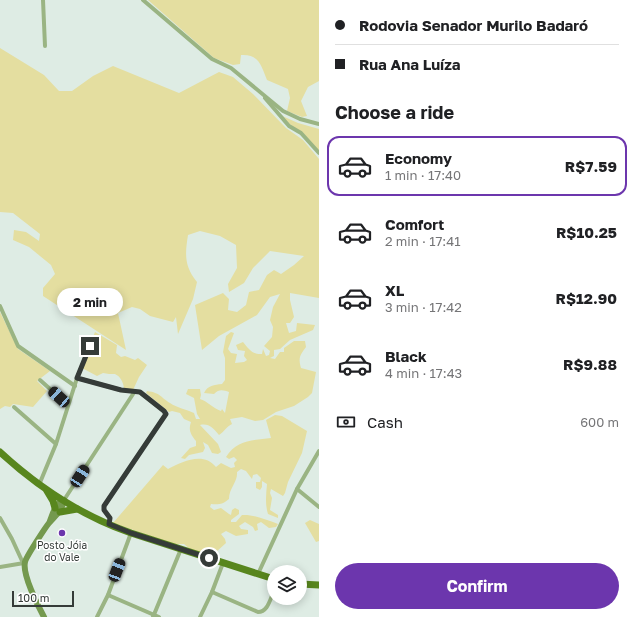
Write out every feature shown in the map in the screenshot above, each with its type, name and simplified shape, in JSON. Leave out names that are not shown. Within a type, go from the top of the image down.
[{"type":"main road","points":[[0,452],[8,460],[46,489],[78,509],[109,524],[131,533],[267,577]]},
{"type":"main road","points":[[46,489],[57,510],[78,509]]},
{"type":"main road","points":[[307,584],[319,585]]},
{"type":"street","points":[[43,0],[45,46]]},
{"type":"street","points":[[143,0],[212,59],[228,66],[283,111],[291,116],[319,124]]},
{"type":"street","points":[[259,91],[289,126],[301,134],[319,153]]},
{"type":"street","points":[[0,306],[20,348],[75,386]]},
{"type":"street","points":[[39,484],[56,444],[77,378],[90,346]]},
{"type":"street","points":[[77,378],[121,390],[135,391],[143,394],[166,414],[104,506],[104,510],[110,518],[109,524]]},
{"type":"street","points":[[40,380],[68,405]]},
{"type":"street","points":[[0,567],[24,562],[50,523],[57,510],[58,503],[64,500],[135,391]]},
{"type":"street","points":[[14,407],[56,444]]},
{"type":"street","points":[[258,574],[297,489],[319,451]]},
{"type":"street","points":[[0,456],[8,460]]},
{"type":"street","points":[[297,489],[319,507]]},
{"type":"street","points":[[0,518],[24,562],[26,574],[36,601],[44,617]]},
{"type":"street","points":[[97,617],[108,595],[131,533]]},
{"type":"street","points":[[153,616],[181,549]]},
{"type":"street","points":[[200,617],[212,592],[222,563]]},
{"type":"street","points":[[212,592],[258,612],[265,610],[267,605]]},
{"type":"street","points":[[108,595],[158,617]]},
{"type":"shaded area","points":[[148,0],[319,0],[319,81],[308,87],[301,101],[307,116],[302,117],[287,111],[290,98],[288,89],[267,80],[261,65],[252,56],[241,55],[240,64],[233,65],[214,58]]},
{"type":"shaded area","points":[[0,48],[44,75],[59,91],[72,91],[93,76],[113,66],[179,93],[219,72],[233,77],[253,94],[286,128],[303,140],[319,159],[319,298],[290,293],[294,317],[290,323],[286,323],[289,333],[296,331],[297,323],[315,325],[313,330],[290,340],[280,349],[274,350],[274,356],[270,358],[275,359],[280,352],[284,352],[284,348],[294,341],[305,341],[306,347],[300,359],[301,368],[316,372],[312,393],[308,397],[294,406],[276,412],[263,420],[255,421],[242,417],[230,419],[232,424],[219,435],[208,425],[200,425],[218,444],[221,452],[218,454],[212,453],[208,445],[203,442],[205,448],[203,452],[189,455],[185,459],[181,458],[190,448],[196,446],[196,441],[190,430],[191,422],[184,419],[180,413],[172,411],[169,412],[146,393],[147,391],[158,394],[173,405],[194,413],[196,419],[200,419],[197,414],[194,398],[186,394],[188,389],[200,389],[200,399],[218,410],[221,411],[222,409],[225,413],[229,392],[221,390],[214,394],[204,393],[209,387],[222,384],[225,380],[225,358],[223,352],[226,336],[231,332],[234,333],[228,349],[231,353],[237,354],[235,363],[244,362],[247,360],[244,356],[245,351],[238,350],[236,345],[243,342],[253,352],[262,354],[263,349],[266,356],[269,355],[270,351],[264,346],[272,337],[273,327],[270,320],[273,307],[280,294],[270,297],[257,315],[219,336],[202,350],[195,305],[223,293],[229,299],[228,310],[237,312],[246,305],[249,292],[259,290],[267,275],[274,270],[281,274],[304,256],[270,251],[253,268],[244,283],[229,292],[228,284],[237,268],[236,245],[220,236],[200,231],[188,235],[186,260],[190,271],[197,282],[193,299],[178,334],[176,317],[173,322],[150,316],[140,309],[132,307],[118,313],[126,350],[43,296],[43,288],[55,274],[51,265],[29,247],[13,240],[14,230],[26,232],[39,241],[40,234],[13,213],[0,212]]},
{"type":"shaded area","points":[[280,115],[298,123],[319,129],[319,151]]},
{"type":"shaded area","points":[[0,312],[18,349],[50,371],[37,381],[47,391],[33,407],[13,404],[10,407],[5,406],[0,409]]},
{"type":"shaded area","points":[[95,332],[117,345],[116,353],[121,357],[125,356],[135,360],[138,358],[147,365],[133,390],[124,388],[121,380],[115,374],[103,373],[97,376],[82,368],[88,353],[92,349],[91,342]]},
{"type":"shaded area","points":[[275,415],[282,416],[307,431],[302,453],[288,482],[285,493],[283,496],[271,489],[270,493],[272,498],[270,510],[278,515],[278,518],[268,514],[267,511],[267,484],[262,481],[262,487],[260,490],[256,488],[256,482],[260,482],[261,478],[257,474],[253,475],[252,479],[246,471],[241,469],[237,472],[229,499],[221,504],[211,504],[210,507],[214,510],[221,508],[231,515],[232,510],[235,508],[239,510],[239,514],[231,520],[231,522],[236,522],[242,515],[251,515],[278,524],[276,527],[269,528],[261,522],[257,524],[258,530],[255,531],[253,527],[245,522],[239,526],[241,529],[248,530],[248,534],[236,536],[226,531],[221,534],[226,543],[215,553],[206,550],[199,552],[191,550],[184,544],[173,544],[113,523],[163,465],[168,469],[192,459],[199,459],[211,462],[216,467],[221,463],[231,468],[235,467],[234,463],[237,460],[234,457],[229,459],[226,457],[230,451],[246,442],[271,438],[266,420]]},
{"type":"shaded area","points":[[310,520],[319,524],[319,541],[316,542],[305,523]]},
{"type":"place","name":"Posto Jóia do Vale","points":[[62,533]]},
{"type":"route","points":[[90,346],[77,378],[121,390],[140,392],[166,414],[104,506],[104,510],[110,517],[109,524],[131,533],[209,558]]}]
